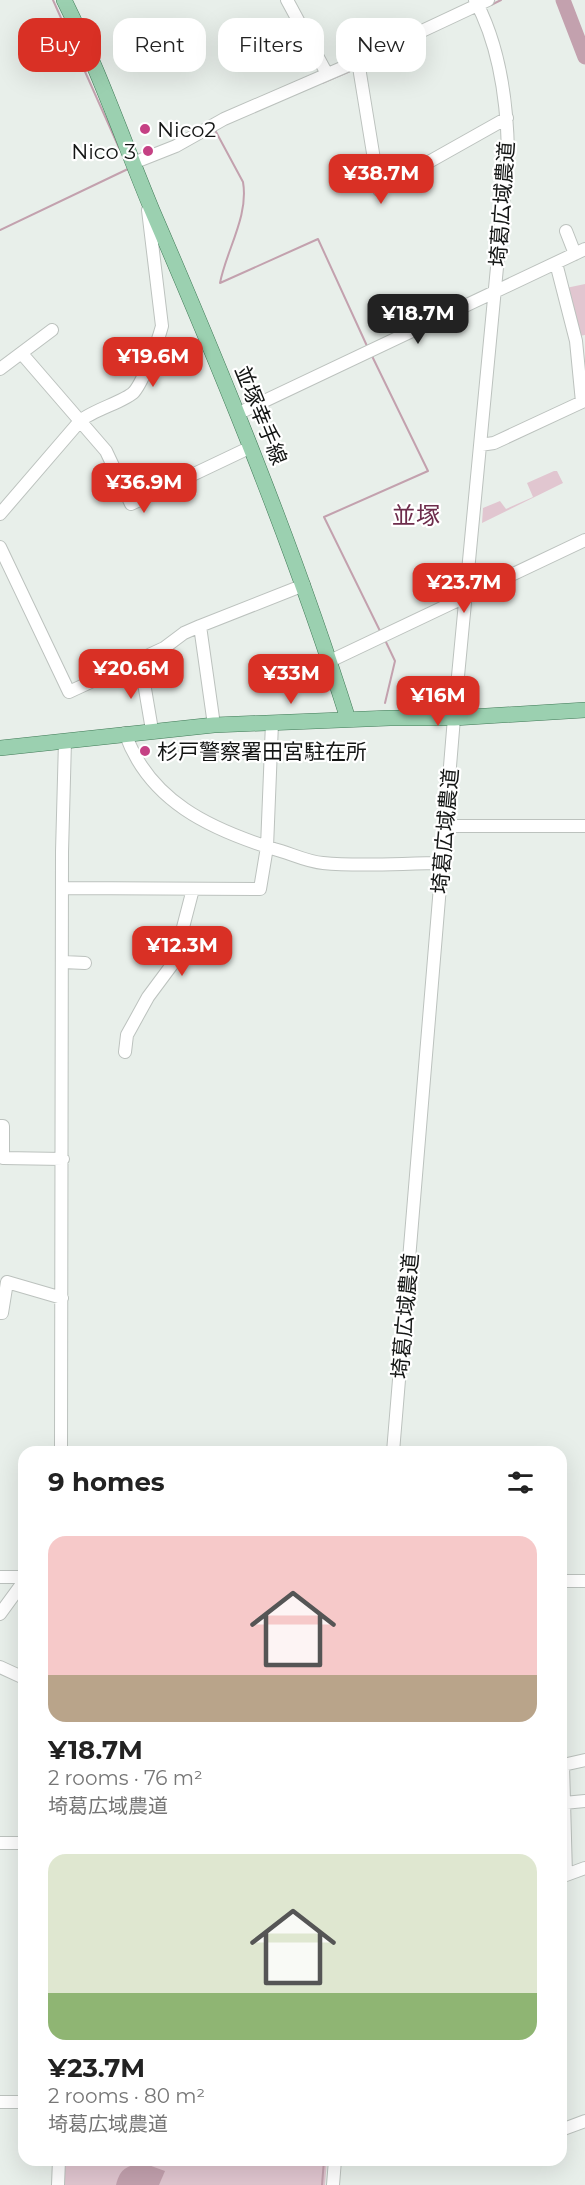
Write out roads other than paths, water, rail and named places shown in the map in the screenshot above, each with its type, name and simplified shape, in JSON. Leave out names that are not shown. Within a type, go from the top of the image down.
[{"type":"main road","name":"並塚幸手線","points":[[64,0],[88,48],[133,163],[251,447],[304,585],[348,719]]},
{"type":"main road","points":[[0,748],[214,725],[348,719],[454,718],[585,710]]},
{"type":"street","points":[[287,0],[327,74]]},
{"type":"street","points":[[426,28],[480,2]]},
{"type":"street","name":"埼葛広域農道","points":[[393,1446],[454,718],[508,152],[507,118],[495,52],[480,2]]},
{"type":"street","points":[[133,163],[176,146],[224,119],[336,70]]},
{"type":"street","points":[[360,72],[379,190],[507,118]]},
{"type":"street","points":[[0,514],[80,421],[90,413],[134,393],[158,343],[162,326],[147,196]]},
{"type":"street","points":[[237,414],[580,251],[566,231]]},
{"type":"street","points":[[480,446],[494,443],[582,402],[576,341],[556,263]]},
{"type":"street","points":[[0,369],[23,355],[52,330]]},
{"type":"street","points":[[23,355],[106,451],[131,504],[251,447]]},
{"type":"street","points":[[330,661],[585,540]]},
{"type":"street","points":[[0,547],[69,692],[136,662],[200,626],[304,585]]},
{"type":"street","points":[[200,626],[214,725]]},
{"type":"street","points":[[136,662],[144,683],[152,730]]},
{"type":"street","points":[[63,888],[260,889],[267,847],[272,723]]},
{"type":"street","points":[[125,733],[131,750],[146,774],[166,797],[213,827],[267,847],[321,863],[442,863]]},
{"type":"street","points":[[61,1446],[65,741]]},
{"type":"street","points":[[445,826],[585,826]]},
{"type":"street","points":[[126,1052],[126,1035],[148,997],[174,963],[193,890]]},
{"type":"street","points":[[63,962],[85,963]]},
{"type":"street","points":[[0,1126],[3,1126],[3,1158],[63,1159]]},
{"type":"street","points":[[0,1313],[3,1313],[7,1282],[62,1298]]},
{"type":"street","points":[[0,1577],[18,1578]]},
{"type":"street","points":[[567,1581],[585,1581]]},
{"type":"street","points":[[0,1614],[18,1588]]},
{"type":"street","points":[[0,1667],[18,1675]]},
{"type":"street","points":[[567,1764],[585,1760]]},
{"type":"street","points":[[567,1803],[585,1801]]},
{"type":"street","points":[[0,1843],[18,1843]]},
{"type":"street","points":[[567,1872],[585,1868]]},
{"type":"street","points":[[0,2102],[18,2102]]},
{"type":"street","points":[[567,2128],[585,2121]]},
{"type":"street","points":[[58,2166],[58,2185]]},
{"type":"street","points":[[333,2185],[335,2166]]},
{"type":"waterway","points":[[53,0],[120,150]]},
{"type":"waterway","points":[[491,5],[501,0]]},
{"type":"waterway","points":[[563,0],[585,57]]},
{"type":"waterway","points":[[322,83],[348,72]]},
{"type":"waterway","points":[[215,130],[243,182],[244,195],[240,220],[220,283],[318,239],[367,346]]},
{"type":"waterway","points":[[0,230],[130,168]]},
{"type":"waterway","points":[[371,354],[428,471],[324,517],[381,633]]},
{"type":"waterway","points":[[385,640],[395,661],[385,703]]},
{"type":"waterway","points":[[322,2185],[324,2166]]},
{"type":"place","name":"Nico2","points":[[145,129]]},
{"type":"place","name":"Nico 3","points":[[148,151]]},
{"type":"place","name":"杉戸警察署田宮駐在所","points":[[145,751]]},
{"type":"district","name":"並塚","points":[[416,515]]}]
